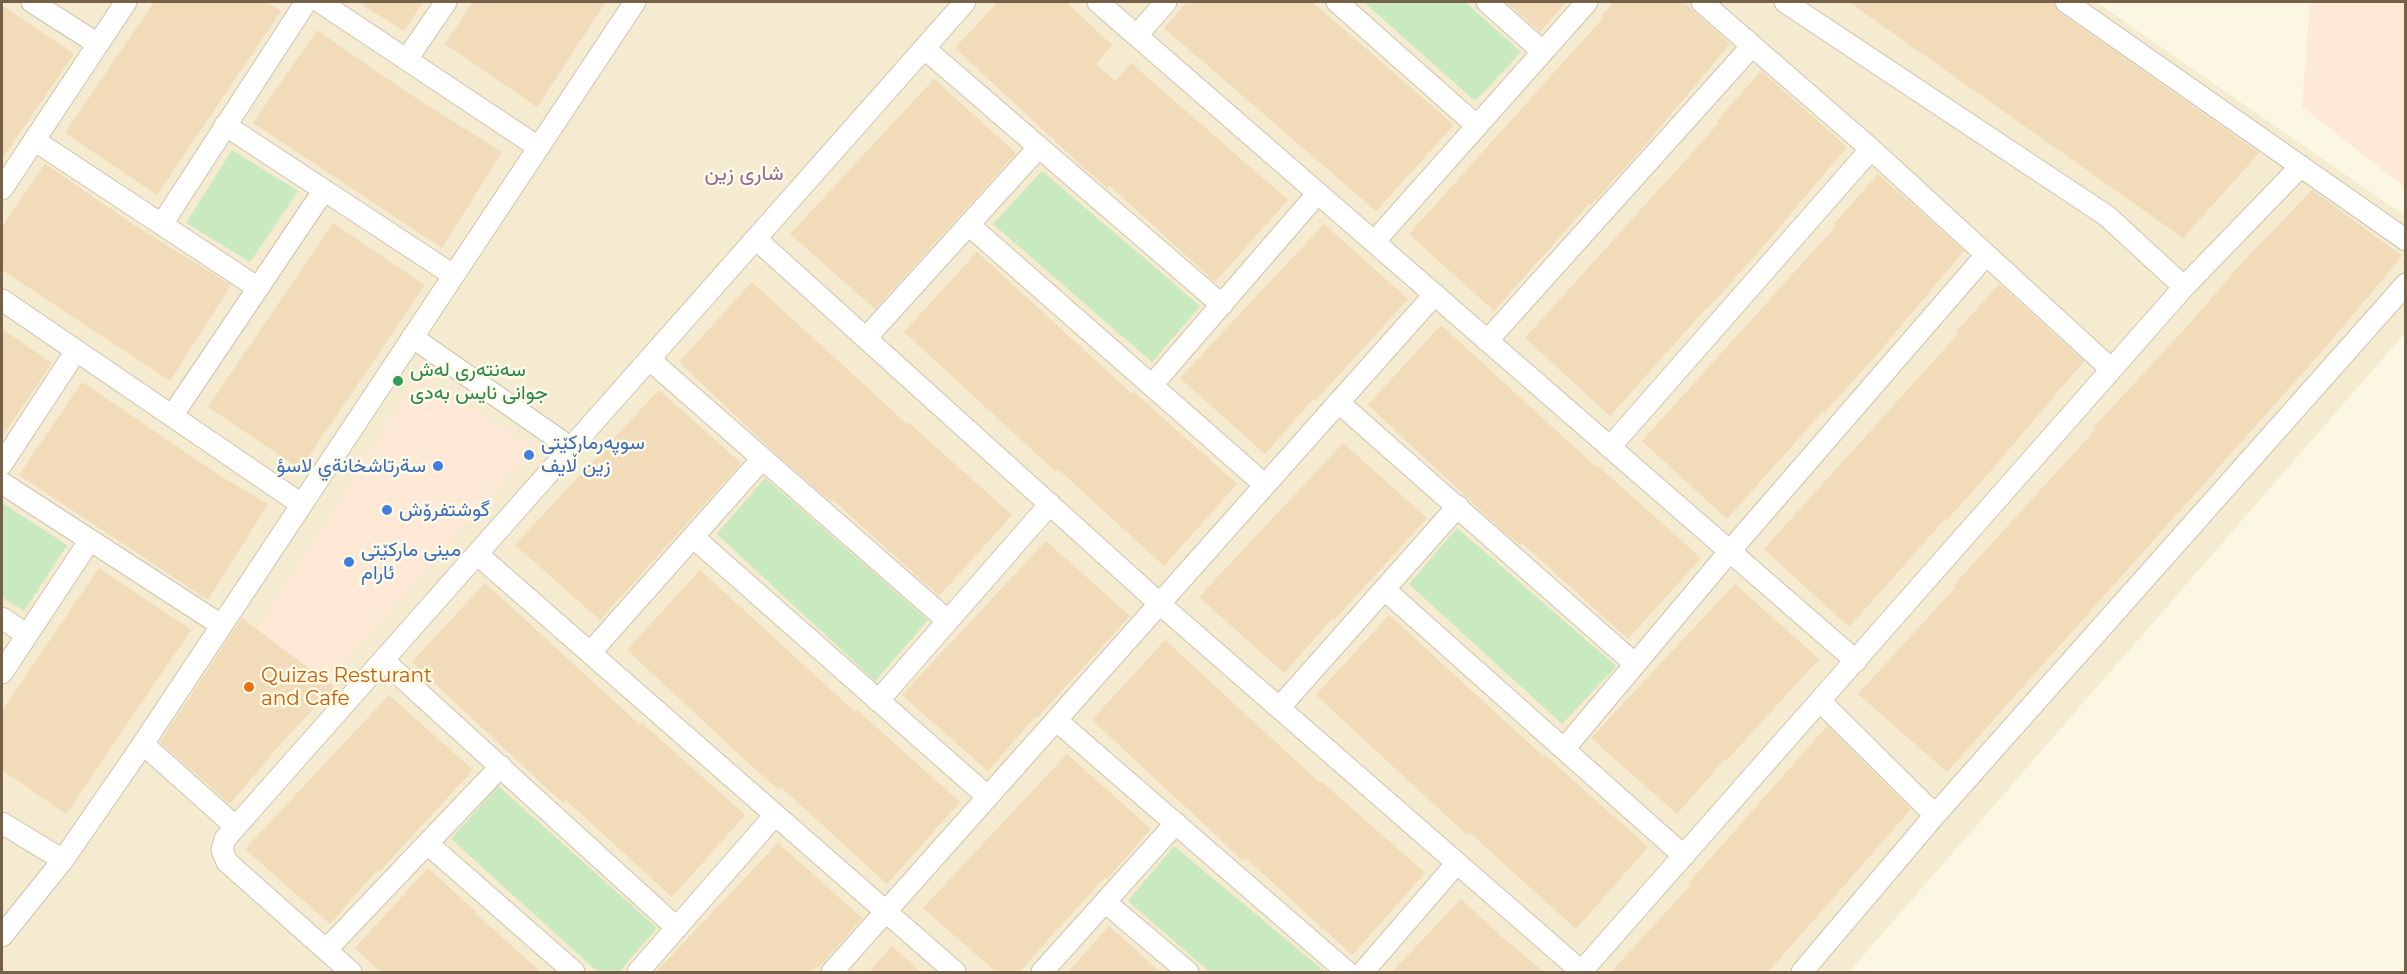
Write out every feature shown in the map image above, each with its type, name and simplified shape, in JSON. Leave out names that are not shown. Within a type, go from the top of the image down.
[{"type":"street","points":[[32,2],[98,44]]},
{"type":"street","points":[[2,189],[126,2]]},
{"type":"street","points":[[162,224],[306,2]]},
{"type":"street","points":[[320,2],[538,147]]},
{"type":"street","points":[[406,59],[446,2]]},
{"type":"street","points":[[2,936],[63,860],[143,744],[635,2]]},
{"type":"street","points":[[351,972],[227,862],[222,850],[225,839],[965,2]]},
{"type":"street","points":[[1098,2],[1856,661]]},
{"type":"street","points":[[1137,35],[1166,2]]},
{"type":"street","points":[[1336,2],[1477,126]]},
{"type":"street","points":[[1487,2],[1543,52]]},
{"type":"street","points":[[1374,242],[1587,2]]},
{"type":"street","points":[[1702,2],[1870,149],[2111,369]]},
{"type":"street","points":[[1785,2],[2107,216],[2184,287]]},
{"type":"street","points":[[2066,2],[2406,240]]},
{"type":"street","points":[[1487,341],[1752,46]]},
{"type":"street","points":[[924,48],[1222,305]]},
{"type":"street","points":[[225,125],[453,275]]},
{"type":"street","points":[[34,140],[258,288]]},
{"type":"street","points":[[866,338],[1039,147]]},
{"type":"street","points":[[1611,447],[1870,149]]},
{"type":"street","points":[[756,239],[1160,604],[1582,972],[2184,287],[2301,166]]},
{"type":"street","points":[[172,416],[324,190]]},
{"type":"street","points":[[1152,385],[1318,193]]},
{"type":"street","points":[[969,225],[1265,485]]},
{"type":"street","points":[[1564,749],[1730,551],[1986,255]]},
{"type":"street","points":[[1802,972],[1935,815],[2406,284]]},
{"type":"street","points":[[832,972],[1435,294]]},
{"type":"street","points":[[2,300],[301,504]]},
{"type":"street","points":[[412,337],[571,448]]},
{"type":"street","points":[[2,464],[76,351]]},
{"type":"street","points":[[649,359],[948,621]]},
{"type":"street","points":[[1338,402],[1635,664]]},
{"type":"street","points":[[590,653],[762,459]]},
{"type":"street","points":[[2,483],[221,625]]},
{"type":"street","points":[[878,701],[1050,504]]},
{"type":"street","points":[[1279,708],[1458,506]]},
{"type":"street","points":[[693,537],[988,797]]},
{"type":"street","points":[[2,673],[90,540]]},
{"type":"street","points":[[477,554],[955,972]]},
{"type":"street","points":[[1384,589],[1684,856]]},
{"type":"street","points":[[2,618],[27,635]]},
{"type":"street","points":[[384,661],[677,928]]},
{"type":"street","points":[[1820,701],[1935,815]]},
{"type":"street","points":[[1056,720],[1347,972]]},
{"type":"street","points":[[143,744],[236,827]]},
{"type":"street","points":[[326,950],[501,766]]},
{"type":"street","points":[[638,972],[775,815]]},
{"type":"street","points":[[2,823],[63,860]]},
{"type":"street","points":[[1042,972],[1176,823]]},
{"type":"street","points":[[428,844],[574,972]]},
{"type":"street","points":[[1363,972],[1457,863]]},
{"type":"street","points":[[1105,902],[1188,972]]},
{"type":"shaded area","name":"شاری زین","points":[[2,2],[2096,2],[2405,216],[2405,333],[1849,972],[2,972]]},
{"type":"shaded area","points":[[2310,2],[2405,2],[2405,188],[2302,106]]},
{"type":"shaded area","points":[[419,376],[534,447],[328,682],[254,633]]},
{"type":"green space","points":[[1364,2],[1465,2],[1521,52],[1475,101]]},
{"type":"green space","points":[[232,150],[298,191],[250,262],[186,223]]},
{"type":"green space","points":[[1042,171],[1200,306],[1152,362],[993,224]]},
{"type":"green space","points":[[765,478],[928,620],[875,681],[717,534]]},
{"type":"green space","points":[[2,503],[67,545],[24,611],[2,597]]},
{"type":"green space","points":[[1457,528],[1616,666],[1562,724],[1409,584]]},
{"type":"green space","points":[[498,786],[657,928],[619,972],[598,972],[451,839]]},
{"type":"green space","points":[[1174,846],[1325,972],[1210,972],[1128,901]]},
{"type":"building","points":[[154,2],[267,2],[281,11],[157,195],[65,133]]},
{"type":"building","points":[[358,2],[423,2],[404,31]]},
{"type":"building","points":[[473,2],[606,2],[537,107],[445,44]]},
{"type":"building","points":[[998,2],[1066,2],[1112,45],[1096,64],[1115,81],[1131,63],[1288,200],[1215,282],[1109,185],[1107,188],[1083,167],[955,48]]},
{"type":"building","points":[[1187,2],[1312,2],[1454,125],[1376,211],[1164,28]]},
{"type":"building","points":[[1506,2],[1566,2],[1540,32]]},
{"type":"building","points":[[1614,2],[1684,2],[1730,44],[1639,152],[1591,205],[1590,203],[1494,311],[1409,234],[1603,18],[1601,16]]},
{"type":"building","points":[[1849,2],[2053,2],[2059,12],[2259,153],[2183,238]]},
{"type":"building","points":[[2,5],[74,54],[2,159]]},
{"type":"building","points":[[317,30],[405,91],[502,152],[442,248],[253,123]]},
{"type":"building","points":[[1761,71],[1847,147],[1755,256],[1610,416],[1525,338],[1719,123],[1717,121]]},
{"type":"building","points":[[934,79],[1016,153],[875,309],[790,234]]},
{"type":"building","points":[[45,164],[134,225],[231,285],[170,381],[2,270],[2,227]]},
{"type":"building","points":[[1878,174],[1964,251],[1872,360],[1824,413],[1823,411],[1727,519],[1642,441],[1836,226],[1834,224]]},
{"type":"building","points":[[2312,190],[2402,256],[2324,349],[1947,772],[1858,694],[1955,588],[1953,586],[2096,429],[2094,427],[2192,321],[2239,266]]},
{"type":"building","points":[[333,223],[425,285],[300,469],[208,407]]},
{"type":"building","points":[[1324,224],[1408,299],[1315,401],[1313,399],[1265,454],[1180,378]]},
{"type":"building","points":[[977,252],[1132,394],[1134,392],[1237,484],[1164,566],[1058,469],[1056,472],[904,332]]},
{"type":"building","points":[[752,282],[907,424],[909,423],[1012,515],[939,596],[833,500],[831,502],[774,452],[679,362]]},
{"type":"building","points":[[1999,284],[2084,361],[1994,467],[1849,627],[1764,549],[1958,334],[1956,332]]},
{"type":"building","points":[[1441,325],[1596,467],[1598,466],[1701,558],[1628,639],[1522,543],[1520,545],[1503,531],[1368,405]]},
{"type":"building","points":[[2,329],[52,363],[2,437]]},
{"type":"building","points":[[82,382],[222,477],[268,504],[208,600],[19,475]]},
{"type":"building","points":[[659,390],[741,463],[600,620],[515,545]]},
{"type":"building","points":[[1343,443],[1427,518],[1284,673],[1199,597]]},
{"type":"building","points":[[1046,541],[1130,616],[1037,718],[1035,717],[988,771],[902,695]]},
{"type":"building","points":[[99,568],[191,630],[66,814],[2,770],[2,711]]},
{"type":"building","points":[[700,570],[855,712],[857,710],[960,802],[887,884],[781,787],[779,790],[755,769],[627,650]]},
{"type":"building","points":[[485,583],[640,725],[642,723],[745,815],[672,897],[566,800],[563,803],[412,662]]},
{"type":"building","points":[[1735,584],[1819,659],[1726,761],[1724,760],[1677,814],[1591,738]]},
{"type":"building","points":[[1389,615],[1544,757],[1545,755],[1648,847],[1576,929],[1469,832],[1467,835],[1316,695]]},
{"type":"building","name":"Quizas Resturant and Cafe","points":[[242,618],[334,687],[283,741],[230,804],[160,742]]},
{"type":"building","points":[[1165,640],[1320,783],[1321,781],[1425,873],[1352,955],[1246,858],[1243,861],[1092,720]]},
{"type":"building","points":[[389,695],[473,770],[379,872],[377,870],[330,924],[245,849]]},
{"type":"building","points":[[1827,726],[1911,809],[1820,913],[1768,972],[1611,972],[1690,886],[1688,884]]},
{"type":"building","points":[[1067,754],[1151,829],[1019,972],[996,972],[923,908]]},
{"type":"building","points":[[778,843],[862,918],[818,968],[816,966],[810,972],[656,972]]},
{"type":"building","points":[[428,868],[541,972],[380,972],[355,948]]},
{"type":"building","points":[[1461,899],[1502,937],[1544,972],[1392,972]]},
{"type":"building","points":[[1109,926],[1134,948],[1160,972],[1068,972]]},
{"type":"building","points":[[892,946],[921,972],[869,972]]},
{"type":"place","name":"سەنتەری لەش جوانی نایس بەدی","points":[[398,381]]},
{"type":"place","name":"سوپەرماركێتی زین ڵایف","points":[[529,455]]},
{"type":"place","name":"سةرتاشخانةي لاسؤ","points":[[438,466]]},
{"type":"place","name":"گوشتفرۆش","points":[[387,510]]},
{"type":"place","name":"مينی ماركێتی ئارام","points":[[349,562]]},
{"type":"place","name":"Quizas Resturant and Cafe","points":[[249,687]]},
{"type":"district","name":"شاری زین","points":[[744,174]]}]
